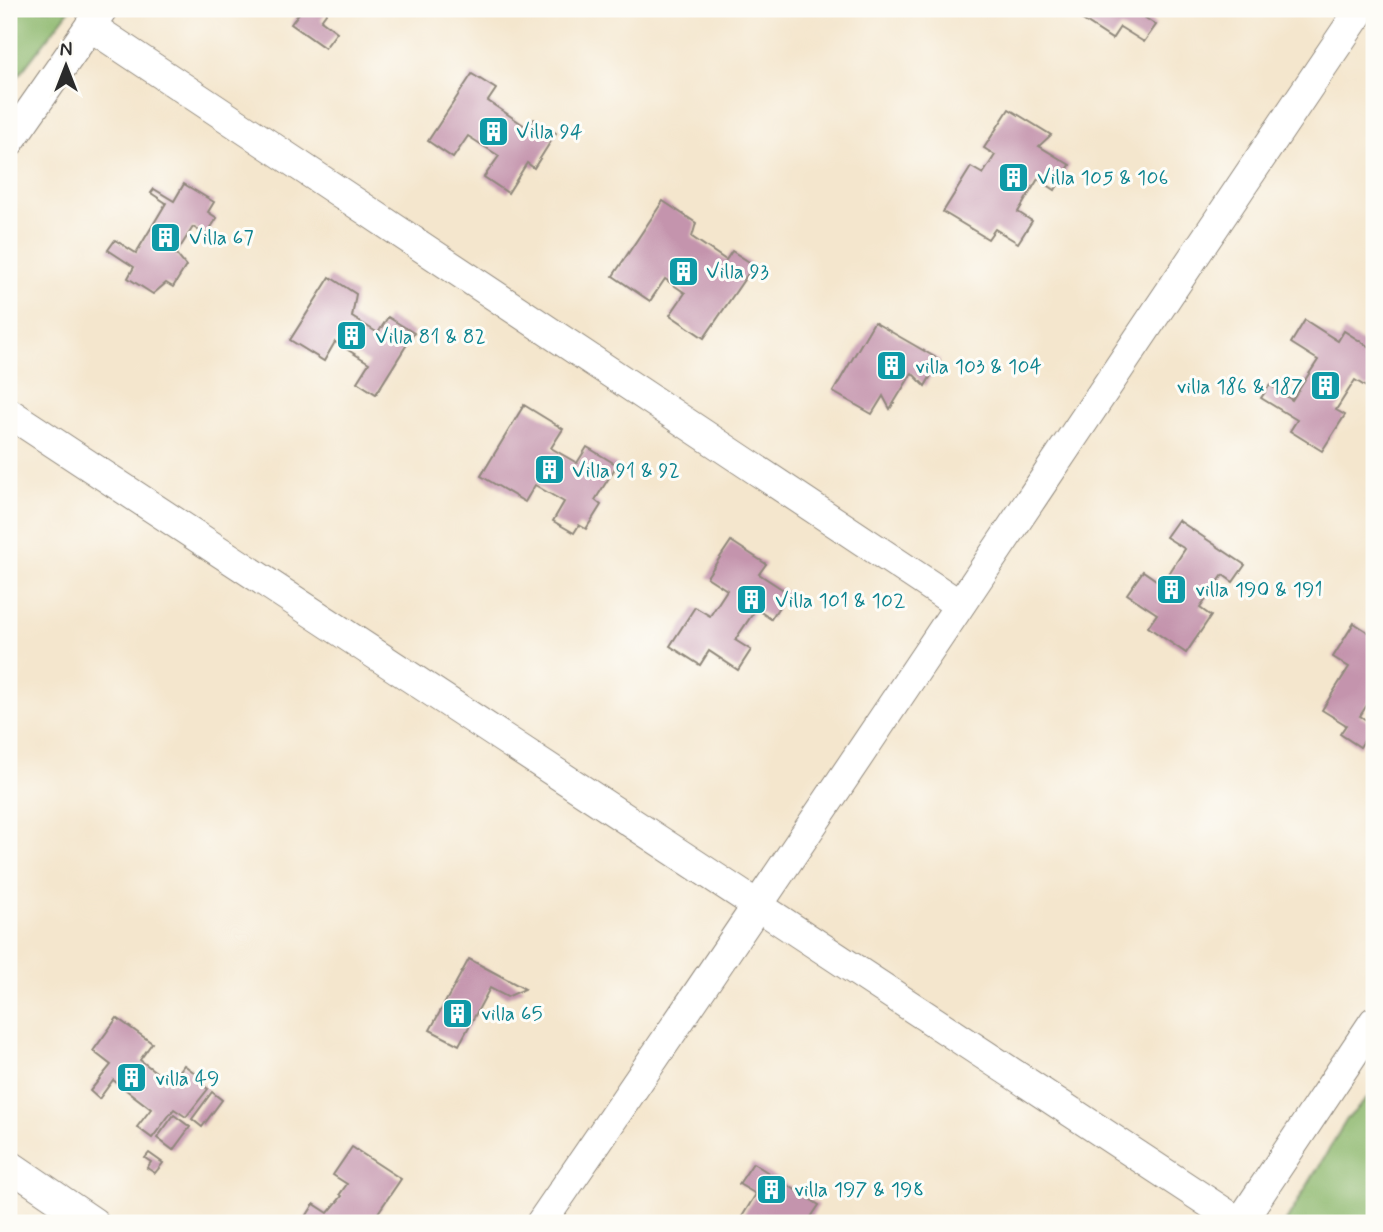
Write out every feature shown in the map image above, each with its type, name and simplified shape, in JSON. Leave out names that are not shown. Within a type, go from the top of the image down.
[{"type":"street","points":[[541,1223],[759,905],[958,604],[1361,9]]},
{"type":"street","points":[[9,142],[96,18],[958,604]]},
{"type":"street","points":[[9,413],[1240,1223],[1374,1022]]},
{"type":"street","points":[[9,1165],[94,1223]]},
{"type":"green space","points":[[9,9],[70,9],[9,88]]},
{"type":"green space","points":[[1374,1092],[1374,1223],[1285,1223],[1347,1119]]},
{"type":"building","points":[[296,9],[329,9],[321,20],[337,32],[325,48],[291,24],[300,12]]},
{"type":"building","points":[[1083,9],[1145,9],[1141,15],[1156,25],[1144,42],[1120,27],[1112,39],[1078,17]]},
{"type":"building","name":"Villa 94","points":[[472,74],[496,89],[488,101],[528,128],[534,119],[556,133],[534,168],[527,163],[508,193],[484,177],[499,156],[468,136],[453,158],[428,141]]},
{"type":"building","name":"Villa 105 & 106","points":[[1009,109],[1051,135],[1039,146],[1070,165],[1055,190],[1038,179],[1018,212],[1032,221],[1018,243],[995,229],[988,239],[943,212],[971,167],[983,174],[995,155],[984,148]]},
{"type":"building","name":"Villa 67","points":[[184,184],[214,202],[208,212],[217,218],[206,235],[193,227],[176,254],[186,266],[173,287],[166,283],[153,294],[128,278],[134,267],[108,250],[115,240],[136,253],[166,203],[151,193],[154,189],[174,201]]},
{"type":"building","name":"Villa 93","points":[[663,201],[696,223],[692,237],[726,260],[732,251],[754,265],[704,338],[670,315],[685,293],[665,279],[650,301],[613,276]]},
{"type":"building","name":"Villa 81 & 82","points":[[330,277],[356,294],[352,317],[378,333],[388,317],[414,333],[376,394],[357,382],[369,363],[335,342],[324,361],[290,340]]},
{"type":"building","name":"villa 186 & 187","points":[[1305,320],[1338,341],[1344,331],[1374,350],[1374,377],[1368,388],[1355,380],[1336,410],[1345,415],[1322,451],[1290,431],[1297,420],[1261,398],[1270,385],[1292,400],[1318,360],[1291,343]]},
{"type":"building","name":"villa 103 & 104","points":[[874,322],[940,360],[925,386],[912,373],[890,409],[883,396],[872,414],[833,392]]},
{"type":"building","name":"Villa 91 & 92","points":[[524,405],[563,429],[551,448],[577,463],[587,447],[617,465],[595,500],[601,505],[586,529],[579,525],[574,533],[553,521],[564,502],[535,485],[525,502],[481,476]]},
{"type":"building","name":"villa 190 & 191","points":[[1178,520],[1245,565],[1233,582],[1223,575],[1200,608],[1211,616],[1186,653],[1148,627],[1157,614],[1127,594],[1143,571],[1162,584],[1185,549],[1166,537]]},
{"type":"building","name":"Villa 101 & 102","points":[[731,541],[766,564],[759,574],[788,593],[771,619],[756,609],[735,640],[751,650],[738,670],[709,651],[700,665],[670,646],[695,607],[710,616],[727,590],[707,577]]},
{"type":"building","points":[[1354,623],[1374,636],[1374,694],[1360,716],[1374,725],[1360,747],[1340,734],[1346,725],[1322,710],[1349,667],[1333,657]]},
{"type":"building","name":"villa 65","points":[[469,959],[525,989],[507,997],[490,988],[459,1045],[430,1030]]},
{"type":"building","name":"villa 49","points":[[117,1018],[152,1043],[140,1060],[171,1083],[184,1065],[199,1076],[196,1080],[208,1089],[186,1117],[174,1109],[152,1138],[137,1127],[151,1109],[113,1080],[99,1099],[90,1091],[111,1065],[93,1051]]},
{"type":"building","points":[[212,1092],[222,1100],[202,1127],[192,1119]]},
{"type":"building","points":[[174,1115],[190,1127],[173,1150],[157,1138]]},
{"type":"building","points":[[352,1147],[401,1179],[371,1223],[302,1223],[314,1204],[328,1213],[342,1196],[340,1194],[347,1184],[333,1175]]},
{"type":"building","points":[[149,1153],[163,1163],[155,1173],[147,1168],[151,1162],[145,1158]]},
{"type":"building","name":"villa 197 & 198","points":[[753,1163],[819,1205],[807,1223],[794,1219],[791,1223],[738,1223],[756,1194],[739,1184]]},
{"type":"place","name":"Villa 94","points":[[493,131]]},
{"type":"place","name":"Villa 105 & 106","points":[[1014,177]]},
{"type":"place","name":"Villa 67","points":[[166,237]]},
{"type":"place","name":"Villa 93","points":[[683,271]]},
{"type":"place","name":"Villa 81 & 82","points":[[352,336]]},
{"type":"place","name":"villa 103 & 104","points":[[892,366]]},
{"type":"place","name":"villa 186 & 187","points":[[1326,386]]},
{"type":"place","name":"Villa 91 & 92","points":[[549,470]]},
{"type":"place","name":"villa 190 & 191","points":[[1172,589]]},
{"type":"place","name":"Villa 101 & 102","points":[[752,600]]},
{"type":"place","name":"villa 65","points":[[458,1013]]},
{"type":"place","name":"villa 49","points":[[132,1078]]},
{"type":"place","name":"villa 197 & 198","points":[[771,1189]]}]
